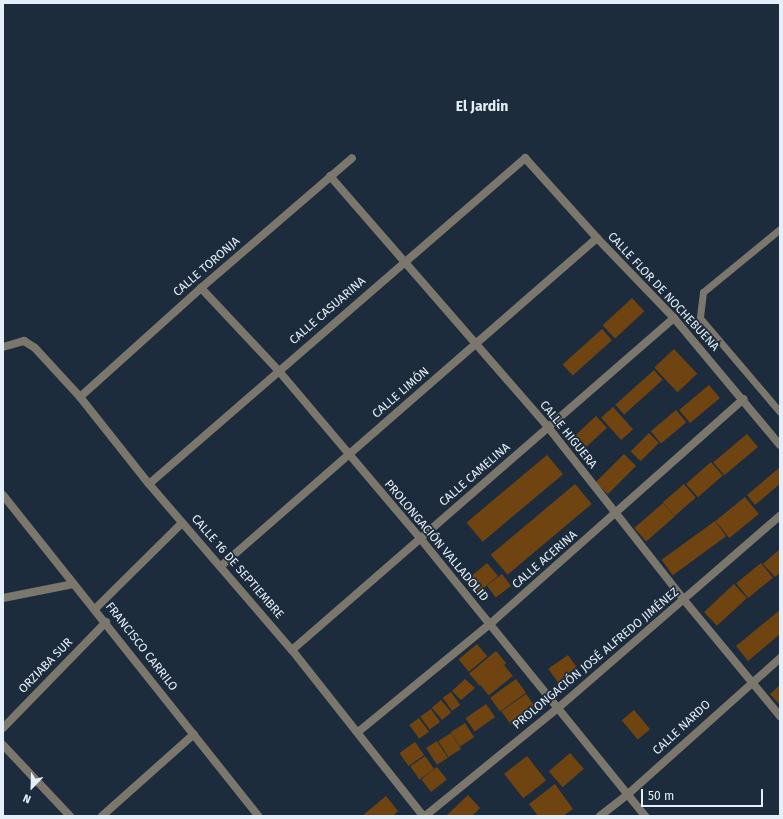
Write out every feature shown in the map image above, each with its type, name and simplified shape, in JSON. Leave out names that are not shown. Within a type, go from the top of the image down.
[{"type":"street","name":"CALLE TORONJA","points":[[80,397],[201,288],[352,158]]},
{"type":"street","name":"CALLE FLOR DE NOCHEBUENA","points":[[525,158],[597,238],[674,318],[780,445]]},
{"type":"street","name":"CALLE CASUARINA","points":[[149,484],[278,370],[525,158]]},
{"type":"street","name":"CALLE HIGUERA","points":[[330,176],[548,427],[684,600],[780,716]]},
{"type":"street","name":"CALLE LIMÓN","points":[[221,566],[597,238]]},
{"type":"street","name":"PROLONGACIÓN VALLADOLID","points":[[201,288],[278,370],[348,455],[420,538],[645,816]]},
{"type":"street","name":"CALLE CAMELINA","points":[[292,650],[674,318]]},
{"type":"street","name":"CALLE 16 DE SEPTIEMBRE","points":[[3,347],[24,341],[35,348],[80,397],[149,484],[292,650],[424,816]]},
{"type":"street","name":"CALLE ACERINA","points":[[358,732],[490,624],[743,399]]},
{"type":"street","name":"FRANCISCO CARRILO","points":[[3,495],[74,584],[96,608],[258,816]]},
{"type":"street","name":"PROLONGACIÓN JOSÉ ALFREDO JIMÉNEZ","points":[[424,816],[558,708],[780,516]]},
{"type":"street","points":[[96,608],[182,523]]},
{"type":"street","points":[[3,598],[74,584]]},
{"type":"street","name":"ORZIABA SUR","points":[[3,728],[106,622]]},
{"type":"street","name":"CALLE NARDO","points":[[600,816],[627,795],[750,681],[780,658]]},
{"type":"street","points":[[102,816],[194,734]]},
{"type":"street","points":[[3,744],[70,816]]},
{"type":"lane","points":[[780,229],[703,292],[700,318],[780,412]]},
{"type":"building","points":[[632,298],[644,311],[615,338],[603,325]]},
{"type":"building","points":[[602,329],[612,340],[573,376],[563,364]]},
{"type":"building","points":[[674,349],[697,374],[677,392],[654,367]]},
{"type":"building","points":[[654,370],[663,380],[624,414],[615,405]]},
{"type":"building","points":[[709,385],[720,398],[690,423],[679,410]]},
{"type":"building","points":[[613,407],[633,429],[621,440],[601,418]]},
{"type":"building","points":[[676,410],[686,422],[661,443],[651,431]]},
{"type":"building","points":[[596,416],[607,428],[579,454],[568,442]]},
{"type":"building","points":[[649,433],[659,443],[641,461],[631,451]]},
{"type":"building","points":[[747,434],[758,447],[724,475],[713,462]]},
{"type":"building","points":[[624,454],[636,466],[608,494],[596,482]]},
{"type":"building","points":[[547,455],[563,474],[483,542],[467,522]]},
{"type":"building","points":[[711,462],[723,476],[698,497],[686,484]]},
{"type":"building","points":[[779,468],[780,484],[755,505],[747,495]]},
{"type":"building","points":[[575,484],[592,504],[507,575],[491,555]]},
{"type":"building","points":[[684,484],[696,498],[675,516],[663,502]]},
{"type":"building","points":[[745,497],[759,514],[729,538],[715,521]]},
{"type":"building","points":[[663,503],[675,517],[646,542],[634,528]]},
{"type":"building","points":[[715,521],[726,536],[673,575],[662,560]]},
{"type":"building","points":[[780,549],[780,573],[775,577],[763,564]]},
{"type":"building","points":[[487,563],[498,576],[476,594],[466,581]]},
{"type":"building","points":[[761,563],[773,578],[748,598],[736,583]]},
{"type":"building","points":[[502,574],[511,586],[496,597],[487,585]]},
{"type":"building","points":[[734,584],[747,598],[717,626],[704,612]]},
{"type":"building","points":[[780,610],[780,634],[748,661],[736,646]]},
{"type":"building","points":[[477,644],[487,656],[469,672],[459,659]]},
{"type":"building","points":[[496,651],[506,663],[479,686],[469,673]]},
{"type":"building","points":[[568,655],[579,671],[559,684],[548,669]]},
{"type":"building","points":[[504,665],[513,676],[489,695],[480,685]]},
{"type":"building","points":[[465,679],[475,688],[461,700],[452,691]]},
{"type":"building","points":[[516,679],[526,693],[500,712],[490,698]]},
{"type":"building","points":[[780,685],[780,705],[770,694]]},
{"type":"building","points":[[451,692],[460,705],[452,711],[443,698]]},
{"type":"building","points":[[526,694],[535,707],[511,724],[501,711]]},
{"type":"building","points":[[441,700],[451,712],[442,720],[432,708]]},
{"type":"building","points":[[486,704],[495,717],[475,731],[466,718]]},
{"type":"building","points":[[431,709],[440,722],[430,730],[420,716]]},
{"type":"building","points":[[634,710],[650,729],[638,739],[622,720]]},
{"type":"building","points":[[419,718],[429,732],[419,739],[409,725]]},
{"type":"building","points":[[465,723],[474,737],[460,747],[451,732]]},
{"type":"building","points":[[451,733],[461,749],[448,757],[438,741]]},
{"type":"building","points":[[437,741],[448,758],[437,765],[426,748]]},
{"type":"building","points":[[415,742],[424,755],[409,766],[399,753]]},
{"type":"building","points":[[570,753],[584,769],[563,787],[549,771]]},
{"type":"building","points":[[425,756],[434,769],[419,779],[410,766]]},
{"type":"building","points":[[527,756],[546,780],[523,798],[504,774]]},
{"type":"building","points":[[437,767],[447,780],[431,792],[421,779]]},
{"type":"building","points":[[555,784],[573,809],[563,816],[538,816],[529,804]]},
{"type":"building","points":[[468,795],[480,808],[472,816],[446,816]]},
{"type":"building","points":[[386,796],[398,811],[393,816],[362,816]]},
{"type":"district","name":"El Jardin","points":[[482,107]]}]
